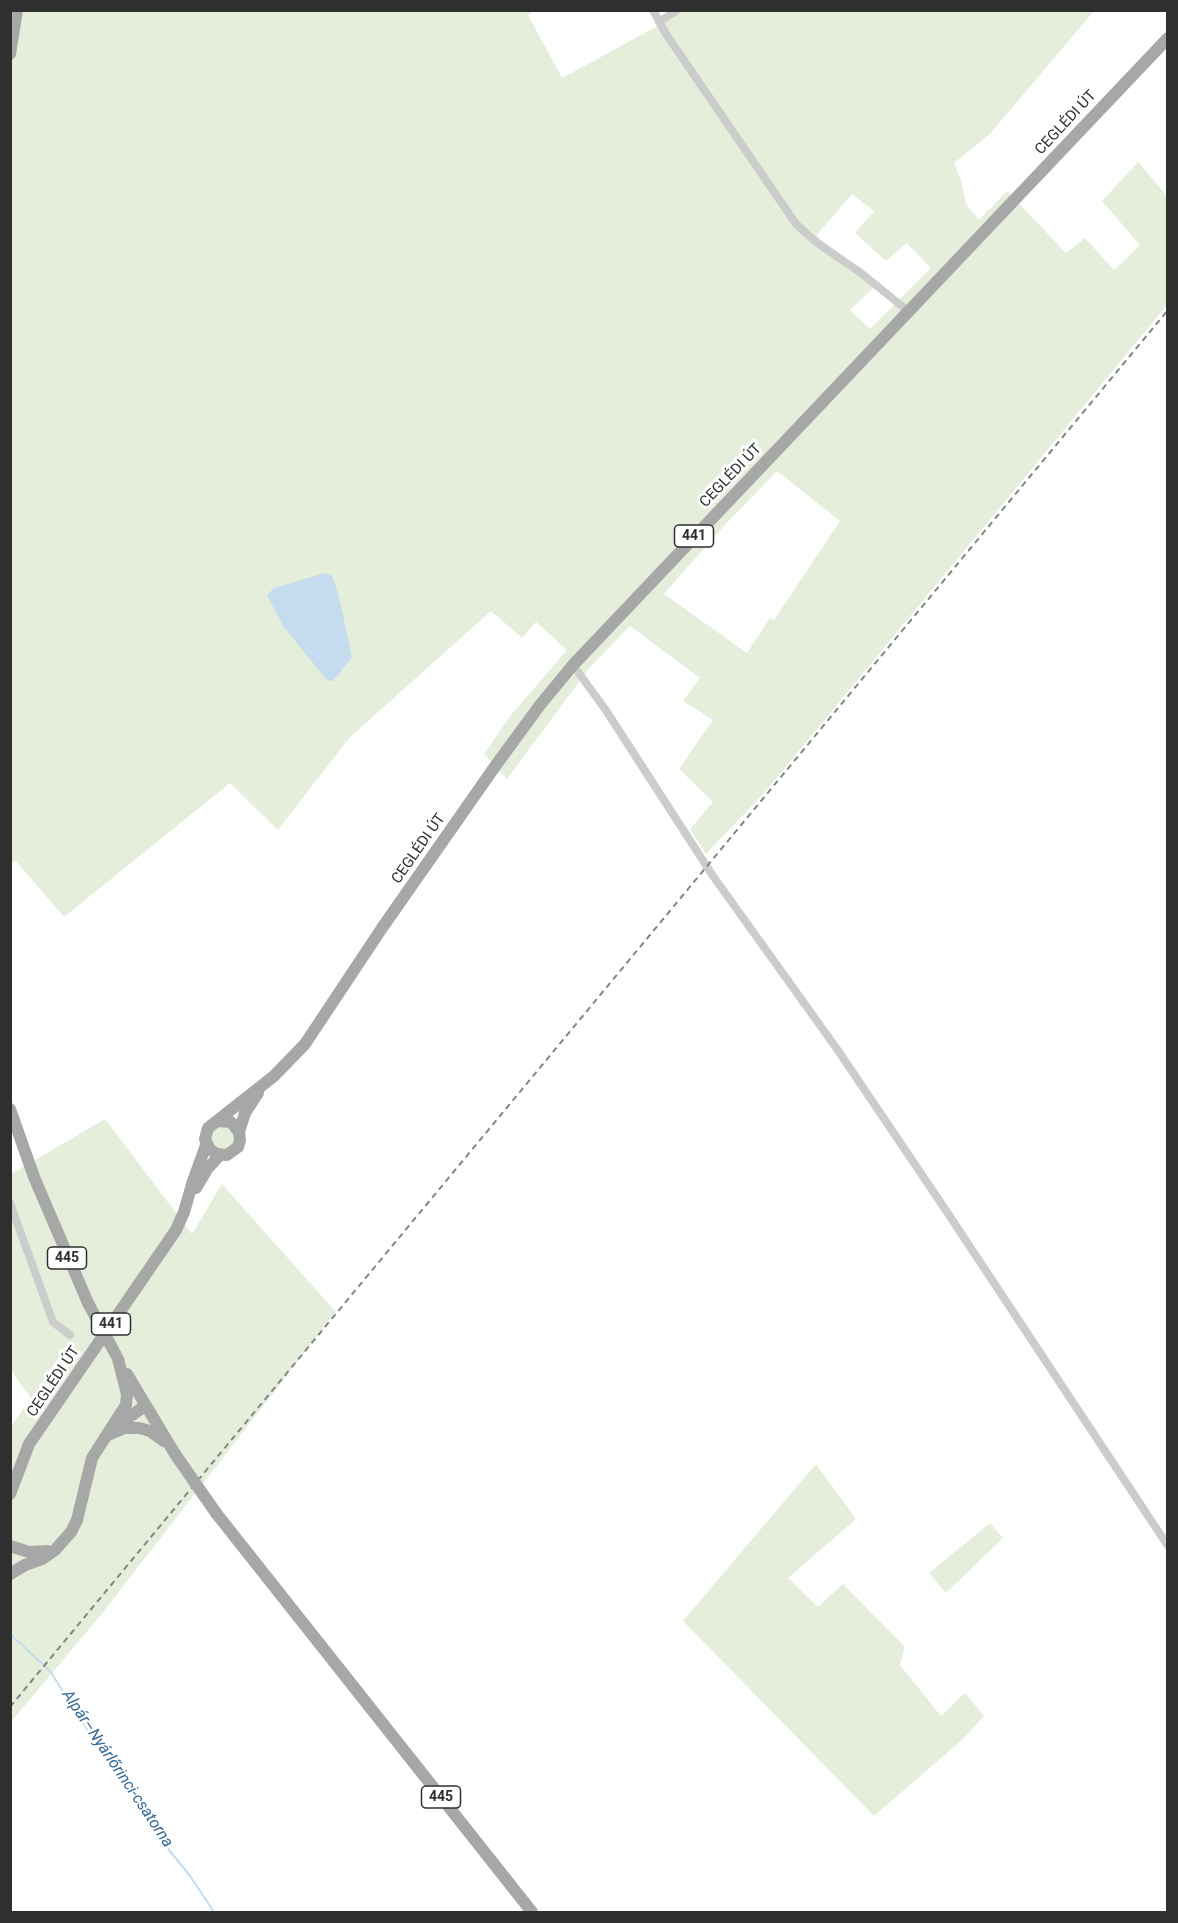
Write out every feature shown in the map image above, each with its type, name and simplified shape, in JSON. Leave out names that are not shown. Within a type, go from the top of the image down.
[{"type":"main road","points":[[10,54],[17,10]]},
{"type":"main road","name":"CEGLÉDI ÚT","points":[[218,1121],[269,1080],[305,1044],[382,928],[496,765],[573,664],[1167,38]]},
{"type":"main road","name":"CEGLÉDI ÚT","points":[[239,1132],[245,1113],[269,1080]]},
{"type":"main road","name":"445","points":[[10,1109],[34,1177],[88,1303],[172,1450],[216,1513],[532,1912]]},
{"type":"main road","points":[[218,1121],[231,1122],[239,1132]]},
{"type":"main road","name":"441","points":[[206,1145],[207,1131],[218,1121]]},
{"type":"main road","name":"441","points":[[220,1155],[227,1155],[238,1147],[239,1132]]},
{"type":"main road","points":[[206,1145],[212,1152],[220,1155]]},
{"type":"main road","name":"CEGLÉDI ÚT","points":[[188,1202],[206,1145]]},
{"type":"main road","name":"CEGLÉDI ÚT","points":[[11,1494],[29,1444],[163,1250],[208,1168],[220,1155]]},
{"type":"main road","points":[[10,1573],[42,1559],[55,1550],[71,1532],[77,1520],[92,1458],[104,1436],[126,1406],[127,1394],[117,1357]]},
{"type":"main road","points":[[104,1436],[145,1406]]},
{"type":"main road","points":[[104,1436],[124,1428],[139,1428],[150,1431],[172,1450]]},
{"type":"main road","points":[[10,1466],[29,1444]]},
{"type":"main road","points":[[10,1547],[36,1553],[55,1550]]},
{"type":"main road","points":[[10,1547],[14,1557],[10,1573]]},
{"type":"street","points":[[653,10],[796,224],[816,242],[861,273],[908,311]]},
{"type":"street","points":[[659,22],[677,10]]},
{"type":"street","points":[[573,664],[605,709],[713,876],[837,1049],[945,1209],[1167,1546]]},
{"type":"street","points":[[10,1203],[52,1322],[70,1335]]},
{"type":"green space","points":[[11,11],[534,11],[528,15],[562,78],[681,11],[1094,11],[989,135],[954,163],[961,180],[966,204],[979,220],[1007,191],[1066,253],[1085,238],[1114,270],[1140,245],[1102,201],[1138,162],[1167,196],[1167,305],[765,792],[706,854],[690,829],[713,802],[679,769],[713,720],[683,701],[700,678],[630,626],[590,667],[507,779],[484,754],[511,715],[567,650],[536,622],[522,638],[491,611],[349,738],[278,830],[230,783],[64,917],[15,860],[11,864]],"holes":[[[852,194],[874,211],[855,233],[886,261],[907,243],[931,268],[870,329],[850,310],[878,283],[816,236]],[[777,471],[840,521],[774,620],[770,618],[747,653],[664,594],[723,527]]]},
{"type":"green space","points":[[105,1119],[192,1234],[222,1184],[336,1312],[100,1616],[11,1722],[11,1427],[31,1398],[11,1370],[11,1174]]},
{"type":"green space","points":[[218,1125],[233,1128],[236,1143],[224,1152],[211,1145],[210,1133]]},
{"type":"green space","points":[[816,1464],[856,1519],[788,1578],[818,1607],[843,1584],[905,1647],[900,1665],[941,1716],[965,1693],[984,1716],[963,1739],[874,1816],[683,1621]]},
{"type":"green space","points":[[990,1523],[1003,1538],[946,1593],[929,1573]]},
{"type":"water","points":[[325,573],[332,576],[338,593],[352,657],[333,681],[327,680],[283,626],[267,595],[274,588]]},
{"type":"waterway","name":"Alpár–Nyárlőrinci-csatorna","points":[[10,1634],[50,1671],[101,1751],[214,1912]]},
{"type":"railway","points":[[10,1707],[1168,310]]}]
